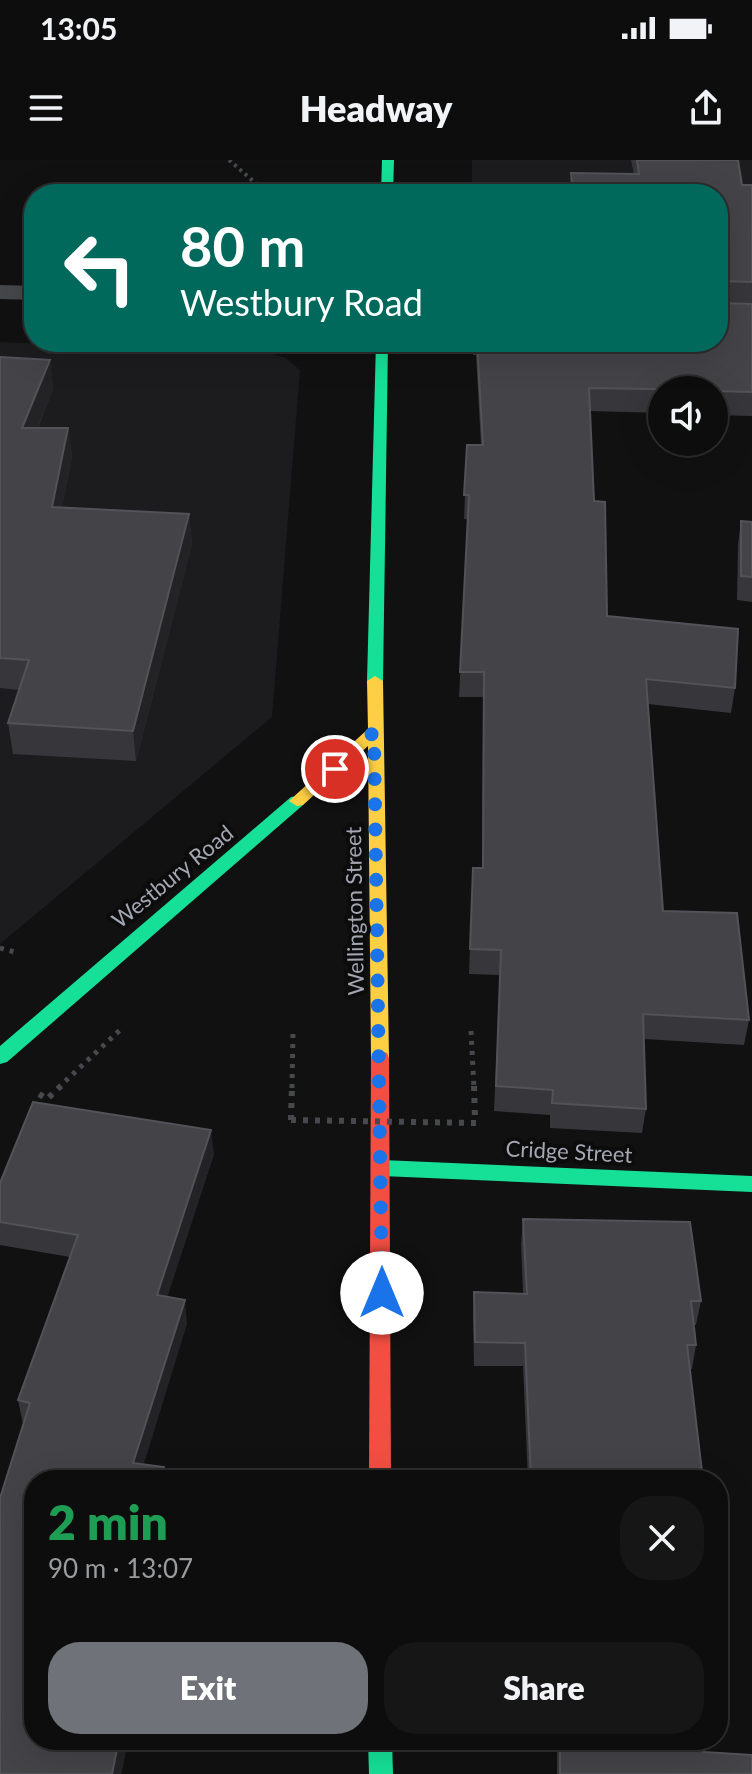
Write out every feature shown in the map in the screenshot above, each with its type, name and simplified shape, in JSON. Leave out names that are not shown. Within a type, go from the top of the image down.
[{"type":"main road","points":[[387,184],[388,160]]},
{"type":"main road","name":"Wellington Street","points":[[380,1470],[382,1168],[374,732],[382,352]]},
{"type":"main road","name":"Westbury Road","points":[[0,1057],[134,936],[267,831],[374,732]]},
{"type":"main road","name":"Cridge Street","points":[[382,1168],[752,1184]]},
{"type":"main road","points":[[380,1750],[381,1774]]},
{"type":"lane","points":[[0,292],[24,293]]},
{"type":"path","points":[[229,160],[257,184]]},
{"type":"path","points":[[0,948],[18,953]]},
{"type":"path","points":[[47,1099],[131,1020]]},
{"type":"path","points":[[293,1031],[291,1120],[476,1123],[471,1031]]},
{"type":"shaded area","points":[[472,160],[752,160],[752,295],[728,224],[728,184],[472,184]]},
{"type":"shaded area","points":[[0,342],[24,343],[24,352],[265,352],[286,358],[300,370],[272,717],[0,944]]},
{"type":"building","points":[[637,160],[738,160],[742,185],[752,185],[752,282],[728,281],[728,184],[572,184],[571,173],[639,174]]},
{"type":"building","points":[[728,303],[752,304],[752,392],[728,391],[728,376],[648,376],[648,389],[589,388],[594,501],[605,502],[607,616],[738,629],[735,688],[646,679],[663,911],[737,913],[749,1020],[643,1014],[646,1109],[552,1103],[553,1090],[496,1086],[501,950],[470,949],[473,868],[483,868],[484,672],[460,672],[469,495],[464,495],[467,445],[483,445],[478,352],[728,352]]},
{"type":"building","points":[[0,357],[50,360],[22,428],[68,428],[52,507],[189,514],[133,731],[8,723],[29,660],[0,658]]},
{"type":"building","points":[[741,521],[752,522],[752,577],[741,576]]},
{"type":"building","points":[[33,1102],[211,1130],[157,1295],[185,1300],[133,1463],[164,1467],[163,1470],[24,1470],[24,1750],[117,1750],[112,1774],[0,1774],[0,1498],[30,1403],[18,1400],[78,1235],[0,1222],[0,1183]]},
{"type":"building","points":[[523,1219],[690,1222],[701,1301],[691,1301],[696,1345],[687,1345],[702,1470],[531,1470],[525,1343],[475,1342],[474,1292],[527,1294]]},
{"type":"building","points":[[560,1750],[704,1750],[752,1755],[752,1774],[560,1774]]},
{"type":"traffic: fast","points":[[387,184],[388,160]]},
{"type":"traffic: fast","points":[[375,681],[382,352]]},
{"type":"traffic: fast","points":[[0,1057],[297,801]]},
{"type":"traffic: fast","points":[[382,1168],[752,1184]]},
{"type":"traffic: fast","points":[[380,1750],[381,1774]]},
{"type":"traffic: slow","points":[[375,681],[380,1058]]},
{"type":"traffic: slow","points":[[297,801],[374,732]]},
{"type":"traffic: jam","points":[[380,1058],[380,1470]]},
{"type":"route","points":[[335,769],[374,732],[382,1293]]}]
